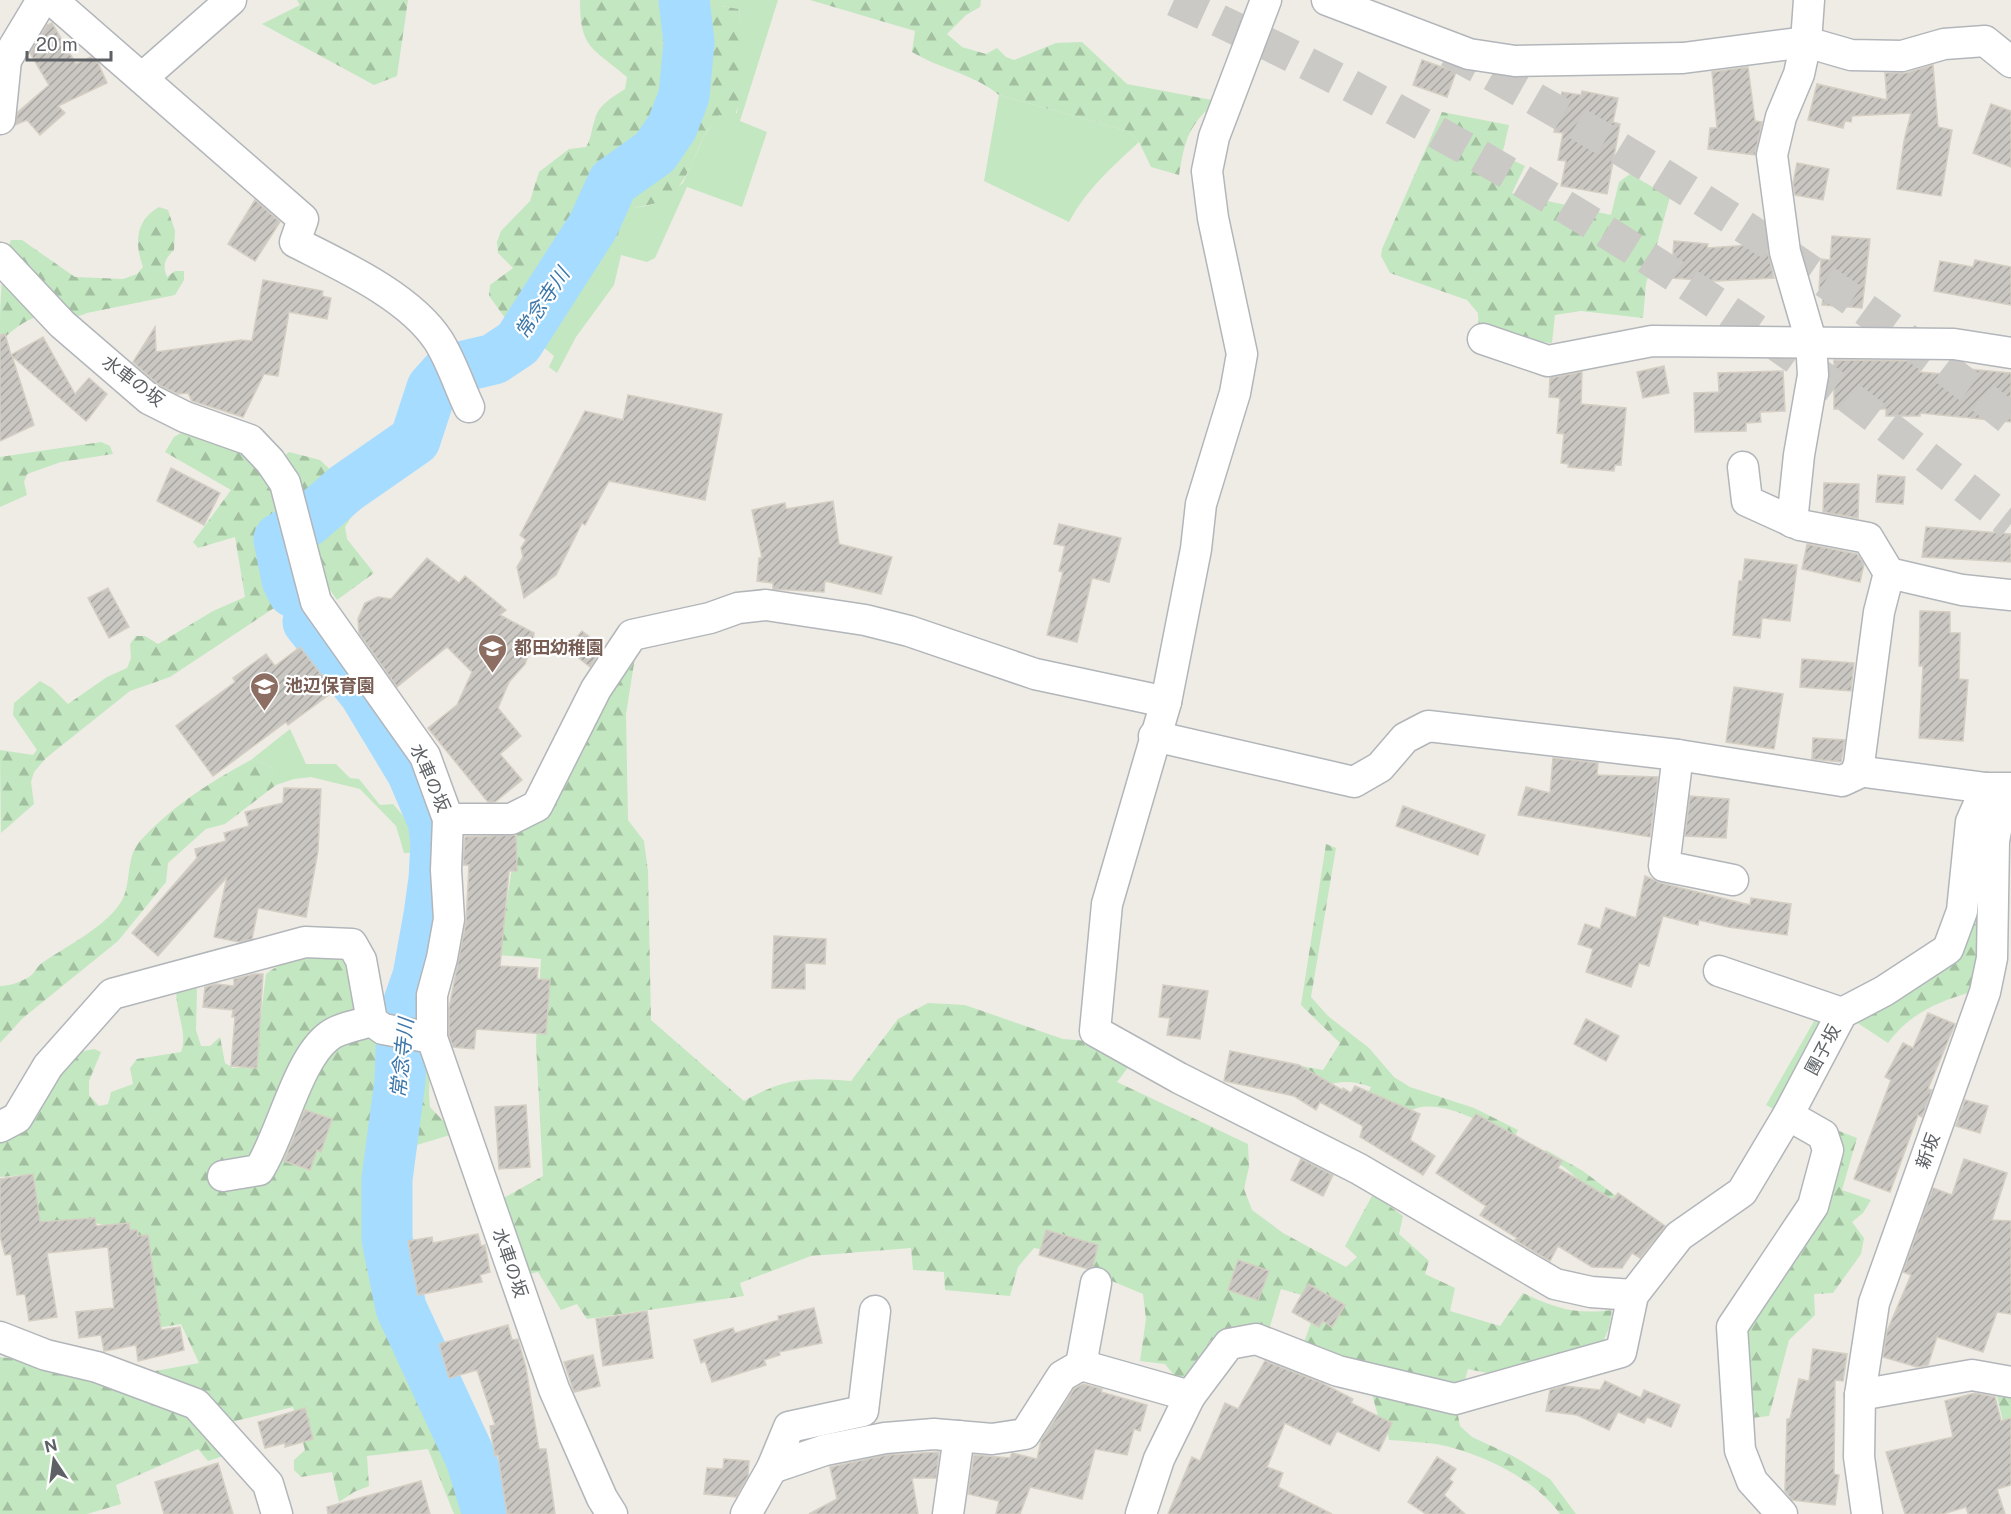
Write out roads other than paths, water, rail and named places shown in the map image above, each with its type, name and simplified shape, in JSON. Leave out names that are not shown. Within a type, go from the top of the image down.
[{"type":"street","points":[[0,119],[6,60],[42,0]]},
{"type":"street","points":[[52,0],[303,219],[296,242],[339,264],[411,310],[438,340],[469,407]]},
{"type":"street","points":[[142,78],[231,0]]},
{"type":"street","points":[[1141,1514],[1159,1459],[1190,1396],[1229,1344],[1256,1339],[1338,1371],[1455,1400],[1621,1352],[1633,1295],[1591,1292],[1555,1284],[1359,1169],[1179,1078],[1095,1031],[1107,904],[1154,736],[1166,702],[1196,549],[1201,504],[1235,393],[1242,354],[1213,218],[1207,171],[1214,137],[1266,0]]},
{"type":"street","points":[[1327,0],[1469,54],[1515,61],[1683,58],[1806,42],[1851,55],[1902,56],[1944,44],[1985,41],[2011,62]]},
{"type":"street","points":[[1792,522],[1799,455],[1813,375],[1810,341],[1785,252],[1772,155],[1781,117],[1799,74],[1806,42],[1809,0]]},
{"type":"street","name":"水車の坂","points":[[0,258],[62,324],[149,399],[185,417],[250,440],[270,461],[285,483],[316,602],[425,756],[448,819],[446,870],[449,919],[432,995],[398,1030],[602,1498],[612,1514]]},
{"type":"street","points":[[1483,339],[1548,361],[1652,341],[1954,344],[2011,353]]},
{"type":"street","points":[[1154,736],[1354,782],[1380,767],[1405,738],[1428,726],[1678,755],[1842,781],[1855,775],[1857,771],[1879,612],[1889,573],[1868,538],[1792,522],[1747,501],[1743,467]]},
{"type":"street","points":[[1889,573],[1962,590],[2011,595]]},
{"type":"street","points":[[448,819],[511,819],[537,806],[596,689],[632,635],[711,618],[738,608],[766,605],[865,620],[909,632],[1035,674],[1166,702]]},
{"type":"street","points":[[1678,755],[1664,866],[1733,880]]},
{"type":"street","points":[[1857,771],[2000,788]]},
{"type":"street","name":"團子坂","points":[[1633,1295],[1679,1236],[1742,1192],[1788,1116],[1842,1013],[1884,991],[1948,949],[1962,911],[1971,822],[2000,788]]},
{"type":"street","name":"新坂","points":[[1867,1514],[1859,1457],[1860,1395],[1874,1303],[1985,992],[2002,961],[1994,841],[2000,788]]},
{"type":"street","points":[[0,1127],[17,1119],[48,1066],[112,994],[305,942],[352,944],[398,1030],[330,1035],[312,1053],[288,1106],[273,1148],[259,1170],[223,1176]]},
{"type":"street","points":[[1719,971],[1842,1013]]},
{"type":"street","points":[[1782,1514],[1752,1481],[1740,1450],[1732,1326],[1813,1206],[1828,1150],[1823,1135],[1788,1116]]},
{"type":"street","points":[[1081,1365],[1096,1283]]},
{"type":"street","points":[[746,1514],[772,1468],[789,1427],[863,1411],[875,1311]]},
{"type":"street","points":[[0,1337],[46,1355],[96,1367],[196,1404],[268,1484],[277,1514]]},
{"type":"street","points":[[772,1468],[825,1450],[885,1438],[959,1436],[992,1439],[1025,1434],[1062,1376],[1081,1365],[1190,1396]]},
{"type":"street","points":[[1860,1395],[1972,1375],[2011,1382]]},
{"type":"street","points":[[948,1514],[959,1436]]},
{"type":"waterway","name":"常念寺川","points":[[293,592],[287,580],[279,539],[308,521],[346,488],[415,440],[432,388],[448,370],[494,359],[518,343],[593,226],[613,182],[655,152],[672,127],[684,96],[689,42],[684,0]]},
{"type":"waterway","name":"常念寺川","points":[[308,622],[365,694],[412,772],[433,821],[436,843],[429,915],[418,976],[402,1022],[400,1081],[387,1179],[387,1239],[401,1308],[471,1459],[488,1514]]},
{"type":"tunnel","points":[[1174,0],[1316,68],[1386,105],[1525,182],[1592,223],[1725,309],[1798,360],[2011,524]]},
{"type":"tunnel","points":[[1449,51],[1595,134],[1739,223],[1877,318],[2011,420]]},
{"type":"place","name":"都田幼稚園","points":[[493,674]]},
{"type":"place","name":"池辺保育園","points":[[264,712]]}]
